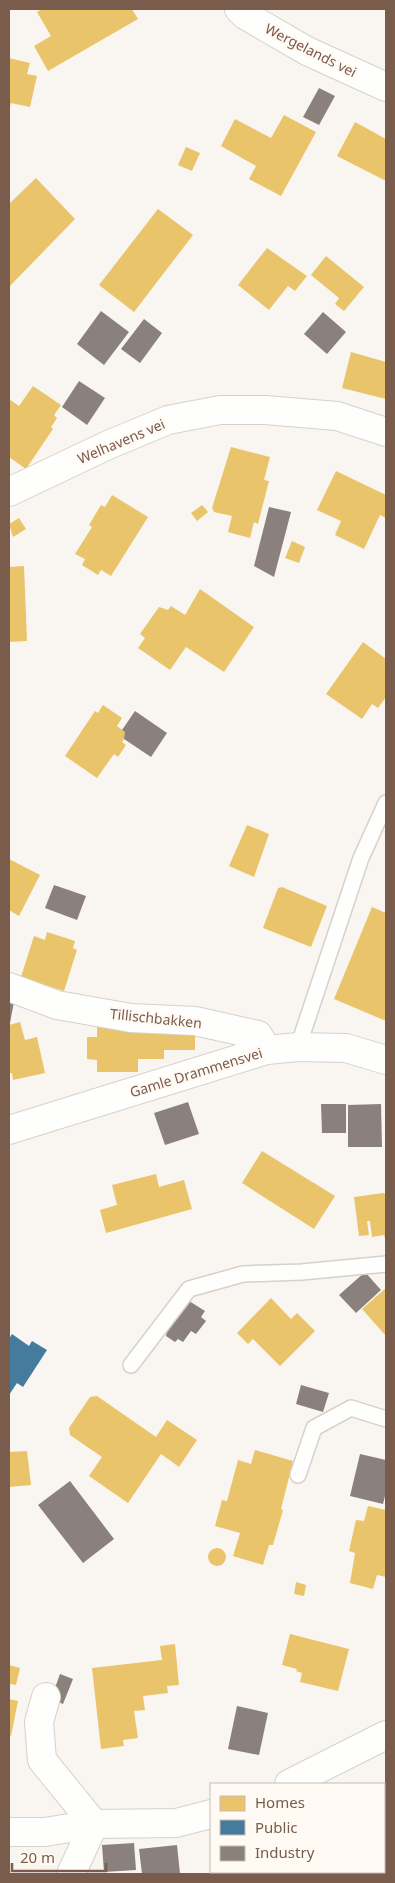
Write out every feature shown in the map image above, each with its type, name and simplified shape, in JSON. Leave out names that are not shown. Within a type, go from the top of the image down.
[{"type":"street","name":"Wergelands vei","points":[[238,9],[307,51],[386,87]]},
{"type":"street","name":"Welhavens vei","points":[[9,492],[108,445],[168,420],[220,410],[265,410],[337,416],[386,432]]},
{"type":"street","name":"Tillischbakken","points":[[9,987],[57,1005],[131,1018],[195,1021],[234,1029],[258,1035],[267,1050]]},
{"type":"street","name":"Gamle Drammensvei","points":[[9,1130],[267,1050],[298,1047],[346,1048],[386,1060]]},
{"type":"street","points":[[46,1697],[39,1722],[42,1760],[94,1824]]},
{"type":"street","points":[[291,1783],[386,1736]]},
{"type":"street","points":[[9,1832],[44,1832],[94,1824],[176,1823],[210,1814]]},
{"type":"street","points":[[71,1874],[94,1824]]},
{"type":"lane","points":[[298,1047],[361,858],[386,803]]},
{"type":"lane","points":[[131,1366],[189,1289],[243,1274],[302,1272],[386,1264]]},
{"type":"lane","points":[[298,1474],[314,1428],[351,1408],[386,1419]]},
{"type":"building: Homes","points":[[42,9],[132,9],[138,19],[48,71],[34,46],[51,36],[37,12]]},
{"type":"building: Homes","points":[[9,58],[30,63],[27,74],[37,76],[30,107],[11,103],[9,110]]},
{"type":"building: Homes","points":[[284,115],[316,132],[281,196],[249,179],[256,166],[221,146],[235,119],[271,138]]},
{"type":"building: Homes","points":[[355,122],[386,139],[386,181],[337,156]]},
{"type":"building: Homes","points":[[186,147],[200,153],[192,171],[178,165]]},
{"type":"building: Homes","points":[[36,178],[75,219],[9,287],[9,204]]},
{"type":"building: Homes","points":[[158,209],[193,235],[134,312],[99,285]]},
{"type":"building: Homes","points":[[267,248],[307,276],[295,291],[288,286],[269,310],[238,285]]},
{"type":"building: Homes","points":[[326,256],[364,287],[344,311],[335,304],[339,298],[311,275]]},
{"type":"building: Homes","points":[[351,352],[386,362],[386,399],[342,388]]},
{"type":"building: Homes","points":[[33,386],[61,405],[54,415],[57,418],[51,427],[53,429],[26,469],[9,457],[9,399],[19,406]]},
{"type":"building: Homes","points":[[231,447],[270,457],[264,480],[269,481],[258,524],[254,522],[250,538],[228,532],[232,516],[214,512],[212,508]]},
{"type":"building: Homes","points":[[336,471],[386,495],[386,518],[380,515],[364,549],[335,535],[341,521],[317,510]]},
{"type":"building: Homes","points":[[112,495],[148,517],[111,576],[101,570],[98,575],[82,565],[85,559],[75,554],[92,527],[89,525],[101,505],[105,507]]},
{"type":"building: Homes","points":[[202,505],[208,512],[197,521],[191,513]]},
{"type":"building: Homes","points":[[19,518],[26,529],[13,537],[9,524]]},
{"type":"building: Homes","points":[[292,541],[305,547],[299,563],[285,558]]},
{"type":"building: Homes","points":[[24,566],[27,641],[9,642],[9,567]]},
{"type":"building: Homes","points":[[200,589],[254,627],[224,672],[186,647],[170,670],[138,648],[145,638],[140,634],[159,607],[168,610],[171,606],[185,615]]},
{"type":"building: Homes","points":[[363,642],[386,659],[386,697],[378,708],[372,704],[362,719],[326,694]]},
{"type":"building: Homes","points":[[103,705],[122,718],[117,726],[125,732],[126,736],[122,742],[126,745],[118,757],[114,754],[97,778],[65,756],[95,711],[98,713]]},
{"type":"building: Homes","points":[[247,825],[269,834],[254,877],[229,866]]},
{"type":"building: Homes","points":[[9,859],[40,875],[19,916],[9,910]]},
{"type":"building: Homes","points":[[282,887],[327,906],[311,947],[263,928],[278,888]]},
{"type":"building: Homes","points":[[372,907],[386,913],[386,1021],[334,999]]},
{"type":"building: Homes","points":[[47,932],[75,941],[73,948],[77,950],[64,991],[21,977],[34,936],[45,940]]},
{"type":"building: Homes","points":[[20,1022],[25,1040],[37,1037],[45,1073],[13,1080],[12,1073],[9,1073],[9,1025]]},
{"type":"building: Homes","points":[[97,1024],[195,1026],[195,1050],[164,1050],[164,1059],[138,1059],[138,1072],[97,1072],[97,1060],[87,1059],[87,1037],[97,1037]]},
{"type":"building: Homes","points":[[262,1151],[335,1196],[314,1229],[242,1183]]},
{"type":"building: Homes","points":[[156,1174],[159,1187],[184,1180],[192,1209],[106,1233],[100,1210],[117,1205],[112,1185]]},
{"type":"building: Homes","points":[[386,1194],[386,1242],[384,1235],[372,1237],[370,1221],[367,1221],[369,1235],[359,1236],[354,1197]]},
{"type":"building: Homes","points":[[386,1288],[386,1336],[362,1309]]},
{"type":"building: Homes","points":[[271,1298],[291,1319],[297,1313],[315,1331],[280,1366],[253,1339],[248,1344],[237,1333]]},
{"type":"building: Homes","points":[[97,1396],[156,1437],[167,1420],[197,1440],[179,1467],[161,1454],[128,1503],[89,1476],[102,1457],[70,1435],[69,1428],[90,1397]]},
{"type":"building: Homes","points":[[255,1450],[293,1461],[281,1509],[283,1510],[273,1545],[269,1545],[263,1565],[233,1556],[240,1533],[215,1526],[222,1500],[227,1501],[238,1460],[251,1464]]},
{"type":"building: Homes","points":[[27,1451],[31,1485],[9,1487],[9,1452]]},
{"type":"building: Homes","points":[[368,1506],[386,1510],[386,1577],[377,1575],[373,1589],[350,1583],[355,1553],[349,1551],[356,1520],[364,1521]]},
{"type":"building: Homes","points":[[213,1548],[221,1548],[226,1553],[224,1564],[213,1566],[208,1561],[208,1553]]},
{"type":"building: Homes","points":[[296,1582],[306,1585],[304,1596],[294,1594]]},
{"type":"building: Homes","points":[[290,1634],[349,1649],[338,1691],[300,1682],[302,1673],[296,1671],[297,1669],[282,1665]]},
{"type":"building: Homes","points":[[175,1644],[179,1685],[167,1686],[168,1693],[143,1696],[145,1710],[134,1711],[138,1738],[123,1740],[124,1746],[101,1749],[92,1668],[162,1660],[160,1646]]},
{"type":"building: Homes","points":[[9,1665],[20,1668],[16,1685],[10,1684],[10,1688]]},
{"type":"building: Homes","points":[[9,1699],[18,1701],[11,1736],[9,1735]]},
{"type":"building: Public","points":[[12,1334],[29,1346],[32,1341],[47,1350],[23,1387],[17,1383],[9,1395],[9,1339]]},
{"type":"building: Industry","points":[[319,88],[335,96],[319,125],[303,117]]},
{"type":"building: Industry","points":[[101,311],[129,332],[104,365],[77,344]]},
{"type":"building: Industry","points":[[323,312],[346,332],[327,354],[304,334]]},
{"type":"building: Industry","points":[[144,319],[162,333],[140,363],[121,349]]},
{"type":"building: Industry","points":[[79,381],[105,398],[87,425],[62,407]]},
{"type":"building: Industry","points":[[269,507],[291,512],[274,577],[254,566]]},
{"type":"building: Industry","points":[[135,711],[167,733],[151,757],[124,739],[125,732],[122,730]]},
{"type":"building: Industry","points":[[54,885],[86,896],[77,920],[45,908]]},
{"type":"building: Industry","points":[[9,1001],[14,1002],[10,1023],[9,1023]]},
{"type":"building: Industry","points":[[188,1102],[199,1134],[165,1145],[154,1113]]},
{"type":"building: Industry","points":[[321,1104],[346,1104],[346,1133],[322,1133]]},
{"type":"building: Industry","points":[[381,1104],[382,1147],[348,1147],[348,1105]]},
{"type":"building: Industry","points":[[365,1272],[381,1290],[356,1313],[339,1295]]},
{"type":"building: Industry","points":[[189,1301],[205,1311],[201,1317],[206,1321],[196,1334],[191,1331],[183,1342],[178,1339],[175,1342],[166,1336],[167,1332]]},
{"type":"building: Industry","points":[[301,1385],[329,1393],[323,1412],[296,1404]]},
{"type":"building: Industry","points":[[360,1454],[386,1460],[386,1492],[383,1504],[350,1496]]},
{"type":"building: Industry","points":[[70,1481],[114,1539],[83,1563],[38,1505]]},
{"type":"building: Industry","points":[[60,1674],[73,1679],[63,1704],[51,1699]]},
{"type":"building: Industry","points":[[237,1706],[268,1713],[259,1755],[228,1749]]},
{"type":"building: Industry","points":[[134,1843],[136,1870],[104,1872],[102,1845]]},
{"type":"building: Industry","points":[[177,1845],[180,1874],[142,1874],[139,1849]]}]
